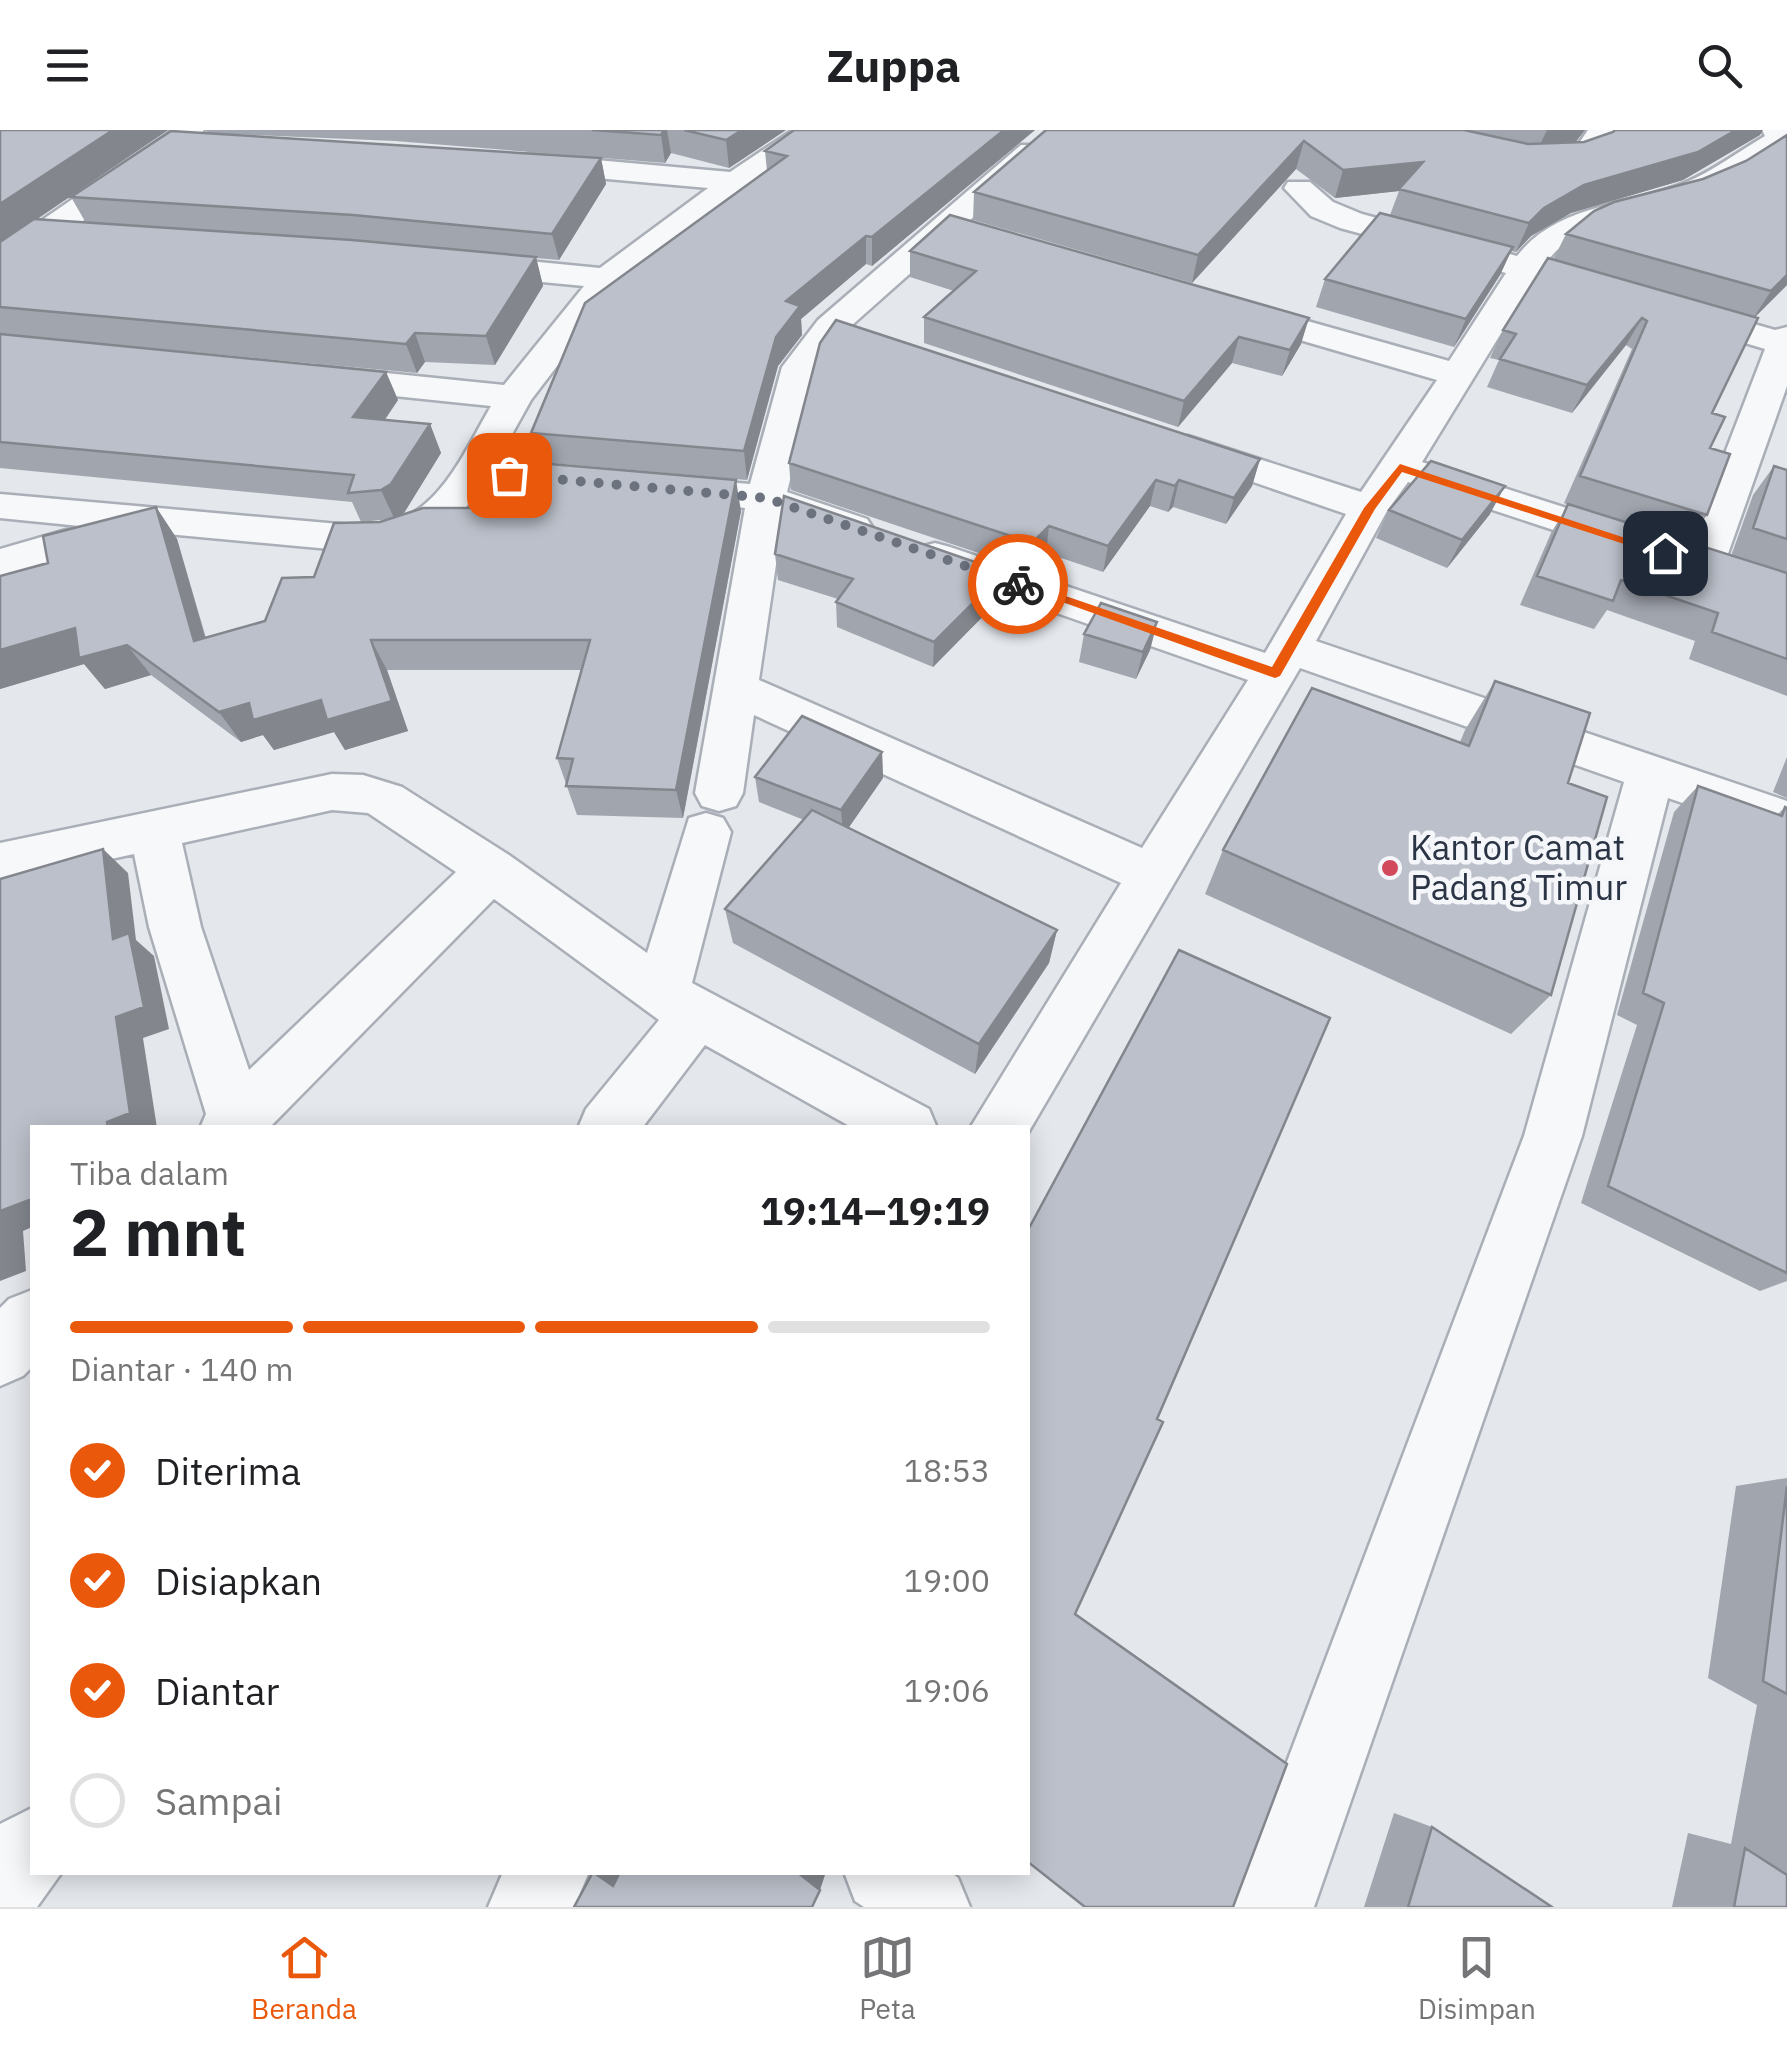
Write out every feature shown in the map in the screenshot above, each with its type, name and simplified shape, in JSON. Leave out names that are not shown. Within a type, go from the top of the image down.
[{"type":"street","points":[[0,506],[374,540],[399,537],[437,519],[492,473],[514,397],[606,278],[812,130]]},
{"type":"street","points":[[1388,130],[1530,161],[1588,152],[1602,130]]},
{"type":"street","points":[[1001,1125],[1283,661],[1370,508],[1400,468],[1524,268],[1543,244],[1574,225],[1697,189],[1780,138],[1776,130]]},
{"type":"street","points":[[609,1125],[680,1004],[738,689],[766,498],[800,367],[830,328],[942,225],[1046,138]]},
{"type":"street","points":[[0,264],[194,140]]},
{"type":"street","points":[[583,167],[602,144]]},
{"type":"street","points":[[508,162],[736,181]]},
{"type":"street","points":[[1299,188],[1322,209],[1351,221],[1580,284]]},
{"type":"street","points":[[942,225],[980,236]]},
{"type":"street","points":[[46,234],[85,236]]},
{"type":"street","points":[[438,262],[606,278]]},
{"type":"street","points":[[1208,302],[1456,374]]},
{"type":"street","points":[[1400,468],[1720,570],[1784,340],[1653,306]]},
{"type":"street","points":[[830,328],[867,340]]},
{"type":"street","points":[[282,374],[514,397]]},
{"type":"street","points":[[1146,433],[1370,508]]},
{"type":"street","points":[[629,486],[766,498],[1283,661],[1651,770],[1787,820]]},
{"type":"street","points":[[0,563],[143,520]]},
{"type":"street","points":[[738,689],[1153,875]]},
{"type":"street","points":[[1273,1907],[1553,1136],[1651,770]]},
{"type":"street","points":[[0,863],[332,792],[363,793],[385,800],[491,869],[680,1004],[902,1125]]},
{"type":"street","points":[[154,831],[174,926],[233,1124],[491,869]]},
{"type":"street","points":[[0,1353],[30,1324]]},
{"type":"street","points":[[0,1889],[30,1851]]},
{"type":"street","points":[[529,1907],[547,1875]]},
{"type":"street","points":[[888,1875],[929,1907]]},
{"type":"building","points":[[0,130],[113,130],[0,204]]},
{"type":"building","points":[[592,130],[664,130],[661,135]]},
{"type":"building","points":[[684,130],[742,130],[726,140]]},
{"type":"building","points":[[794,130],[1004,130],[786,301],[800,306],[776,337],[744,451],[531,433],[585,303],[787,156],[765,151]]},
{"type":"building","points":[[1046,130],[1464,130],[1528,144],[1584,142],[1615,130],[1736,130],[1698,152],[1584,185],[1544,208],[1529,223],[1399,189],[1423,162],[1343,170],[1304,141],[1198,255],[974,192]]},
{"type":"building","points":[[171,131],[601,158],[552,234],[353,215],[71,197]]},
{"type":"building","points":[[1787,135],[1787,275],[1771,291],[1566,234],[1594,211],[1614,202],[1703,179],[1746,161]]},
{"type":"building","points":[[1380,213],[1513,247],[1466,319],[1325,279]]},
{"type":"building","points":[[950,215],[1309,318],[1290,350],[1239,337],[1184,401],[924,317],[976,271],[910,251]]},
{"type":"building","points":[[34,219],[352,240],[536,257],[486,336],[415,333],[406,344],[0,307],[0,242]]},
{"type":"building","points":[[1548,258],[1758,318],[1712,413],[1725,417],[1710,448],[1730,454],[1707,515],[1580,476],[1647,321],[1642,318],[1587,385],[1500,359],[1516,334],[1503,330]]},
{"type":"building","points":[[836,320],[1260,459],[1234,498],[1179,480],[1175,486],[1156,480],[1108,546],[1049,526],[1032,543],[789,463],[820,343]]},
{"type":"building","points":[[0,334],[386,372],[353,417],[430,424],[391,484],[381,490],[348,493],[354,475],[0,442]]},
{"type":"building","points":[[515,461],[736,480],[676,790],[566,786],[573,759],[557,758],[590,640],[371,640],[392,701],[327,720],[321,700],[253,720],[249,703],[219,712],[127,645],[79,658],[75,628],[0,650],[0,576],[48,563],[43,536],[156,507],[194,641],[265,621],[282,578],[314,577],[334,523],[380,522],[423,508],[480,508],[494,470],[511,470]]},
{"type":"building","points":[[1431,461],[1505,486],[1462,540],[1389,510]]},
{"type":"building","points":[[1774,466],[1787,470],[1787,539],[1753,528]]},
{"type":"building","points":[[784,496],[1004,572],[934,642],[836,602],[853,579],[775,554]]},
{"type":"building","points":[[1568,504],[1787,573],[1787,659],[1712,632],[1718,613],[1621,580],[1613,601],[1537,576]]},
{"type":"building","points":[[1101,603],[1157,622],[1143,652],[1084,634]]},
{"type":"building","points":[[1495,681],[1590,713],[1568,783],[1607,797],[1551,995],[1223,850],[1312,688],[1469,746]]},
{"type":"building","points":[[802,716],[882,752],[841,810],[755,777]]},
{"type":"building","points":[[1698,786],[1782,816],[1787,808],[1787,1273],[1608,1186],[1664,1003],[1643,993]]},
{"type":"building","points":[[812,810],[1057,930],[979,1044],[725,909]]},
{"type":"building","points":[[103,849],[113,939],[129,933],[144,1007],[116,1017],[130,1113],[108,1125],[30,1125],[30,1200],[0,1211],[0,879]]},
{"type":"building","points":[[1179,950],[1330,1018],[1157,1419],[1163,1422],[1075,1614],[1287,1764],[1233,1907],[1085,1907],[1030,1864],[1030,1226]]},
{"type":"building","points":[[1787,1486],[1787,1694],[1763,1681]]},
{"type":"building","points":[[1432,1827],[1552,1907],[1408,1907]]},
{"type":"building","points":[[1745,1848],[1787,1875],[1787,1907],[1734,1907]]},
{"type":"building","points":[[591,1875],[613,1886],[618,1875],[801,1875],[820,1890],[812,1907],[574,1907]]},
{"type":"way so far","points":[[509,475],[766,498],[1018,584]]},
{"type":"place","name":"Kantor Camat Padang Timur","points":[[1390,868]]},
{"type":"route","points":[[1018,584],[1275,673],[1370,508],[1400,468],[1665,553]]}]
